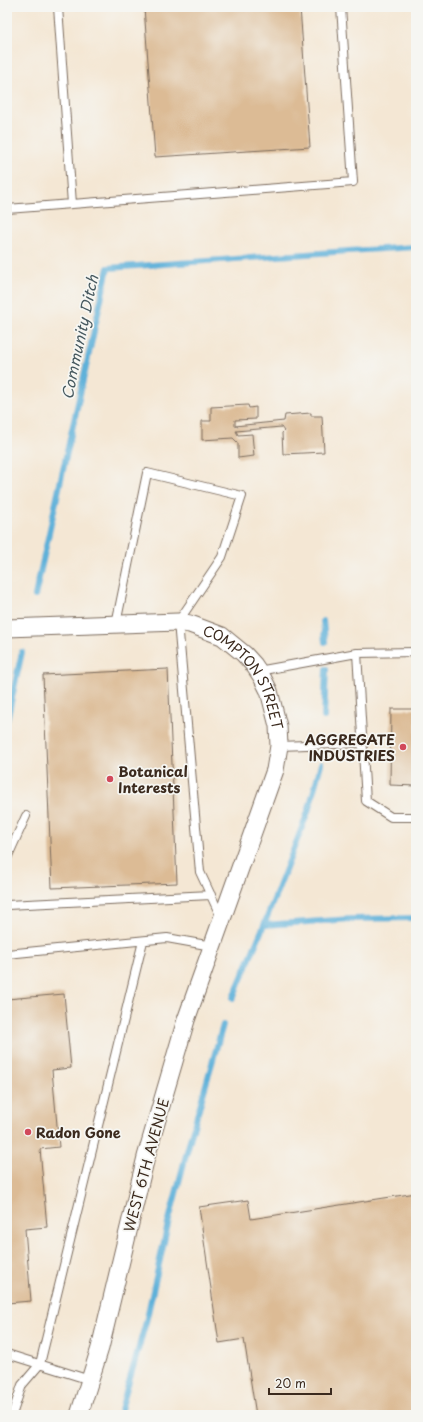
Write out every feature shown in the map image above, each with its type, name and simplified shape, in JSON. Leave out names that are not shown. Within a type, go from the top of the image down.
[{"type":"street","name":"COMPTON STREET","points":[[10,628],[178,622],[190,624],[222,636],[244,654],[258,671],[269,691],[278,726],[279,746],[275,770],[222,918]]},
{"type":"street","name":"WEST 6TH AVENUE","points":[[80,1415],[100,1348],[146,1157],[186,1020],[222,918]]},
{"type":"lane","points":[[58,7],[72,204]]},
{"type":"lane","points":[[7,209],[353,182],[341,7]]},
{"type":"lane","points":[[116,624],[147,473],[242,496],[222,558],[178,622],[200,872],[222,918]]},
{"type":"lane","points":[[258,671],[357,653],[416,652]]},
{"type":"lane","points":[[357,653],[366,800],[391,817],[416,817]]},
{"type":"lane","points":[[279,746],[363,743]]},
{"type":"lane","points":[[7,858],[26,816]]},
{"type":"lane","points":[[7,905],[211,895]]},
{"type":"lane","points":[[7,954],[168,938],[212,946]]},
{"type":"lane","points":[[12,1415],[22,1385],[40,1364],[143,940]]},
{"type":"lane","points":[[7,1354],[90,1380]]},
{"type":"building","points":[[144,7],[300,7],[310,147],[155,157]]},
{"type":"building","points":[[248,405],[249,408],[256,407],[256,419],[235,420],[235,426],[284,421],[285,415],[311,413],[311,416],[322,416],[324,452],[283,454],[282,433],[284,431],[281,427],[236,431],[238,435],[252,434],[254,456],[238,458],[238,443],[233,438],[202,440],[202,421],[211,421],[211,407]]},
{"type":"building","name":"Botanical Interests","points":[[168,669],[177,883],[52,888],[43,675]]},
{"type":"building","name":"AGGREGATE INDUSTRIES","points":[[391,709],[416,709],[416,786],[390,785]]},
{"type":"building","points":[[64,994],[71,1068],[52,1070],[59,1147],[40,1149],[47,1227],[25,1229],[31,1301],[7,1303],[7,999]]},
{"type":"building","points":[[416,1193],[416,1415],[256,1415],[244,1339],[219,1343],[199,1207],[248,1200],[251,1219]]},
{"type":"waterway","name":"Community Ditch","points":[[35,596],[108,268],[416,247]]},
{"type":"waterway","points":[[323,621],[325,642]]},
{"type":"waterway","name":"Community Ditch","points":[[7,720],[22,652]]},
{"type":"waterway","points":[[324,717],[326,669]]},
{"type":"waterway","points":[[233,998],[264,925],[308,812],[321,764]]},
{"type":"waterway","points":[[264,925],[352,919],[416,918]]},
{"type":"waterway","points":[[120,1413],[146,1322],[168,1224],[190,1140],[223,1025]]},
{"type":"place","name":"AGGREGATE INDUSTRIES","points":[[403,747]]},
{"type":"place","name":"Botanical Interests","points":[[110,779]]},
{"type":"place","name":"Radon Gone","points":[[28,1132]]}]
